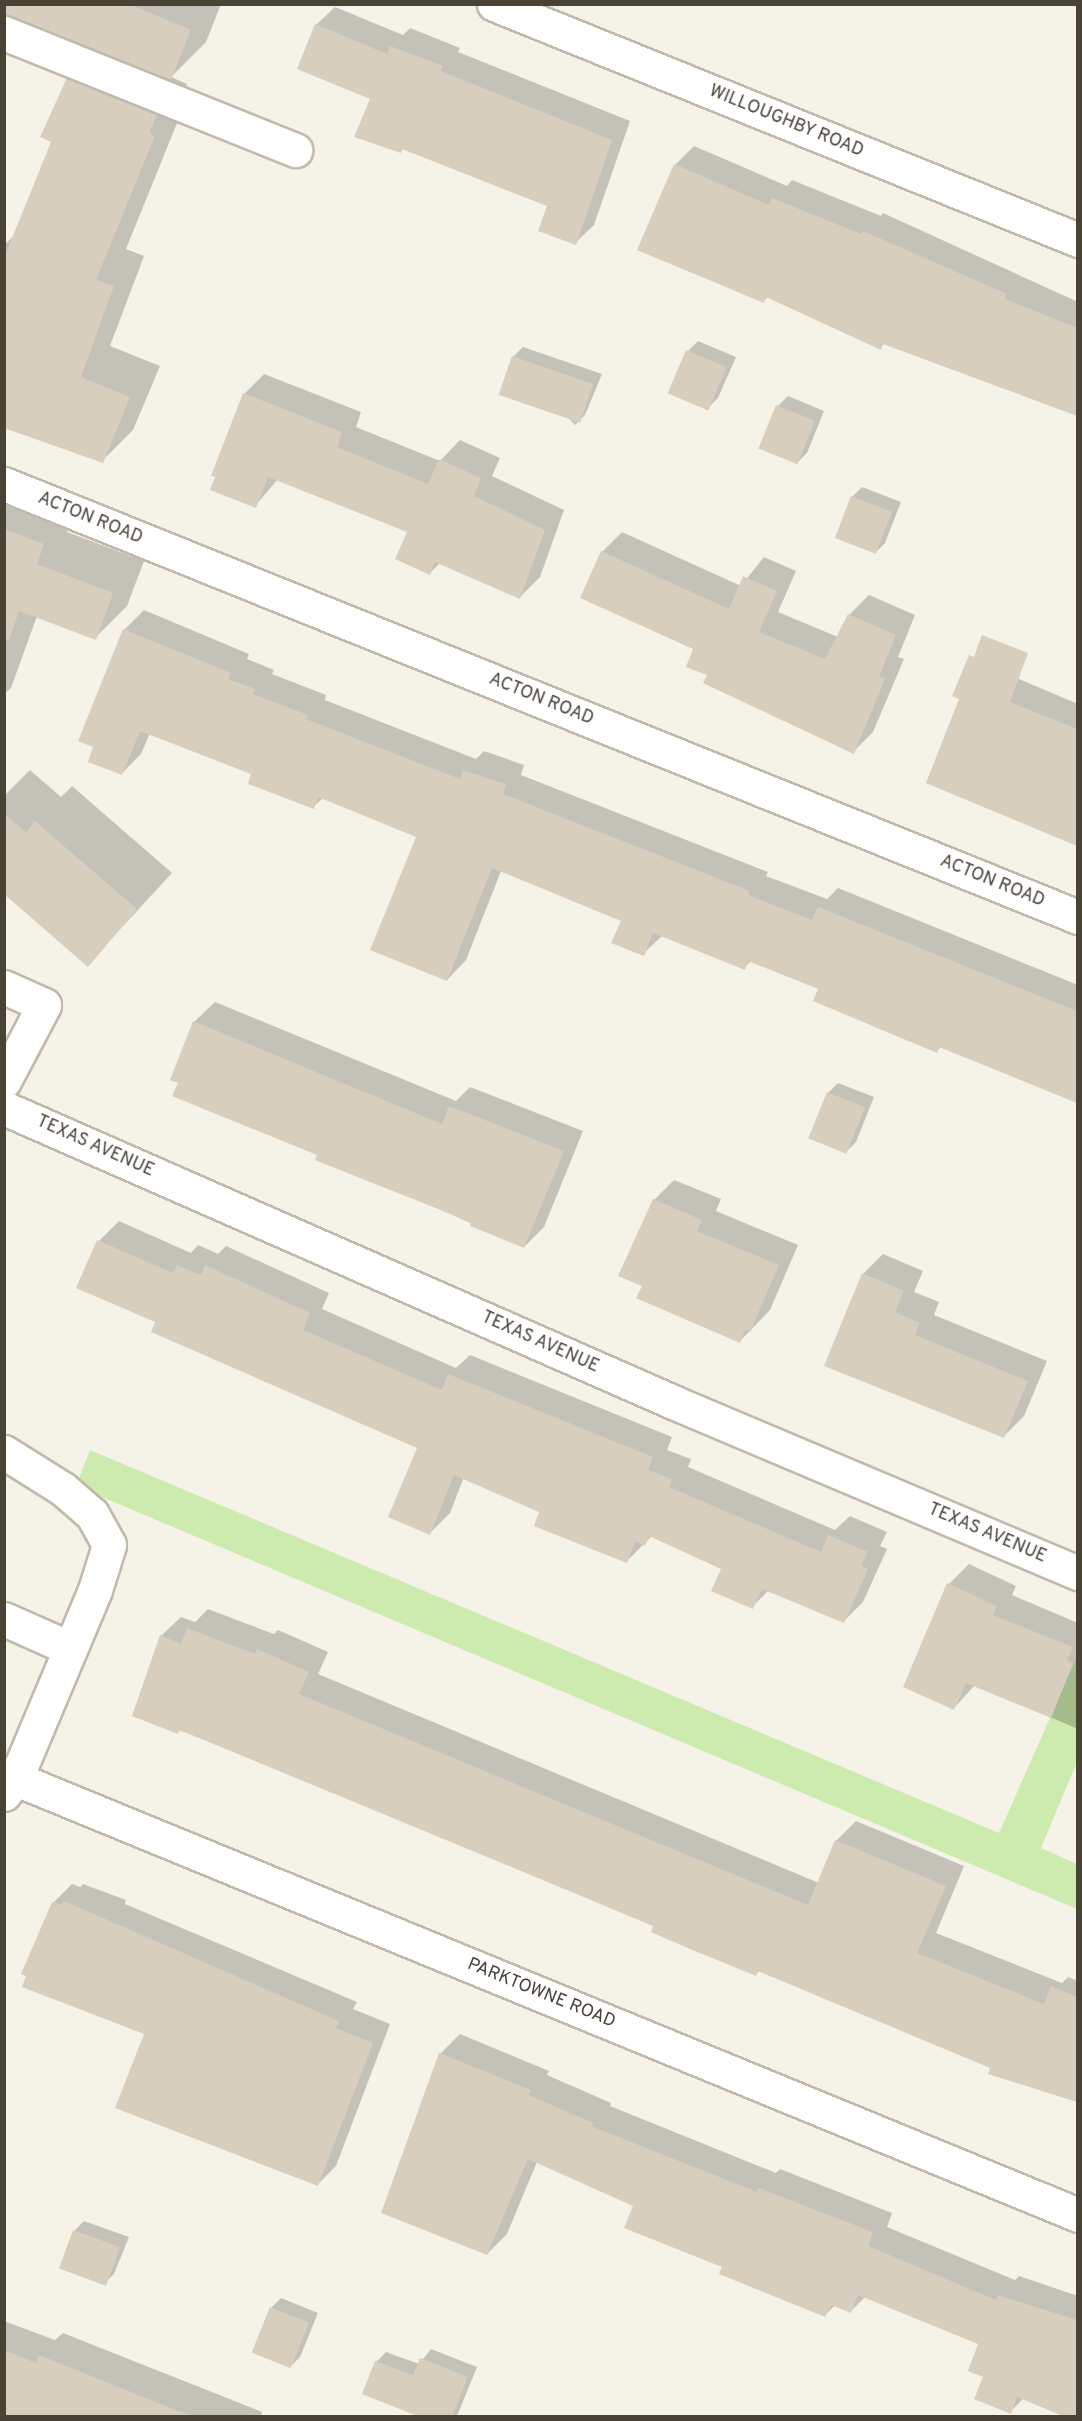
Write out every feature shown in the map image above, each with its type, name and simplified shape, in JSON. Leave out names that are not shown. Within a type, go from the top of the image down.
[{"type":"street","name":"WILLOUGHBY ROAD","points":[[494,4],[1077,240]]},
{"type":"street","points":[[4,33],[295,150]]},
{"type":"street","name":"ACTON ROAD","points":[[4,484],[1077,917]]},
{"type":"street","points":[[4,987],[44,1005],[4,1082]]},
{"type":"street","name":"TEXAS AVENUE","points":[[4,1108],[673,1401],[1077,1573]]},
{"type":"street","points":[[4,1452],[63,1489],[92,1514],[109,1545],[95,1590],[8,1782]]},
{"type":"street","points":[[4,1619],[69,1648]]},
{"type":"street","name":"PARKTOWNE ROAD","points":[[8,1782],[1077,2215]]},
{"type":"green space","points":[[90,1450],[999,1833],[1077,1657],[1077,1762],[1041,1848],[1077,1864],[1077,1909],[76,1486]]},
{"type":"building","points":[[4,4],[129,4],[191,30],[171,80],[4,14]]},
{"type":"building","points":[[315,24],[387,54],[390,46],[443,66],[441,71],[612,140],[576,245],[538,231],[547,206],[402,149],[401,153],[354,137],[370,99],[297,69]]},
{"type":"building","points":[[67,78],[157,115],[150,131],[154,138],[96,280],[114,286],[81,377],[130,397],[103,463],[4,428],[4,258],[51,142],[40,137]]},
{"type":"building","points":[[674,164],[769,205],[772,198],[861,234],[863,231],[1007,294],[1005,299],[1077,328],[1077,416],[883,344],[881,350],[766,297],[764,303],[637,250]]},
{"type":"building","points":[[686,350],[727,367],[708,410],[668,393]]},
{"type":"building","points":[[512,356],[593,384],[580,423],[499,395]]},
{"type":"building","points":[[243,393],[342,432],[337,447],[428,484],[439,459],[481,478],[474,496],[545,530],[520,599],[435,562],[430,575],[395,559],[407,532],[268,477],[256,508],[210,490],[215,477],[211,476]]},
{"type":"building","points":[[776,405],[815,421],[797,464],[758,449]]},
{"type":"building","points":[[851,496],[892,512],[876,554],[835,538]]},
{"type":"building","points":[[4,529],[44,544],[37,564],[113,593],[96,640],[19,611],[9,640],[4,639]]},
{"type":"building","points":[[601,551],[729,609],[743,576],[777,591],[759,632],[825,659],[848,614],[896,635],[879,677],[885,679],[854,754],[703,683],[707,675],[686,667],[693,649],[580,598]]},
{"type":"building","points":[[123,629],[231,673],[228,679],[255,689],[253,694],[308,715],[306,719],[460,779],[463,770],[506,784],[503,794],[750,891],[748,895],[812,920],[818,907],[1077,1011],[1077,1103],[939,1047],[937,1053],[813,1001],[818,989],[748,961],[745,970],[653,933],[644,956],[611,943],[621,921],[492,868],[447,981],[370,950],[416,837],[318,797],[314,809],[248,784],[251,774],[140,731],[122,775],[88,762],[93,747],[78,741]]},
{"type":"building","points":[[982,635],[1028,653],[1010,702],[1077,729],[1077,846],[926,783],[959,699],[952,696],[969,655],[974,657]]},
{"type":"building","points":[[4,814],[26,832],[35,821],[137,909],[88,967],[4,894]]},
{"type":"building","points":[[193,1021],[442,1124],[449,1106],[564,1151],[524,1248],[470,1226],[471,1222],[315,1160],[317,1155],[172,1096],[178,1083],[170,1080]]},
{"type":"building","points":[[827,1092],[865,1107],[846,1154],[808,1138]]},
{"type":"building","points":[[653,1199],[702,1220],[697,1231],[779,1265],[750,1332],[745,1330],[740,1343],[636,1298],[642,1286],[618,1276]]},
{"type":"building","points":[[97,1240],[173,1273],[177,1265],[201,1275],[205,1265],[310,1313],[303,1330],[442,1390],[448,1374],[653,1457],[648,1470],[672,1479],[669,1487],[821,1552],[828,1535],[868,1552],[861,1566],[868,1569],[844,1623],[762,1589],[753,1609],[711,1591],[721,1569],[649,1536],[645,1546],[635,1541],[627,1563],[534,1526],[539,1512],[454,1475],[430,1535],[388,1517],[417,1448],[151,1332],[155,1322],[76,1288]]},
{"type":"building","points":[[862,1273],[904,1291],[895,1312],[920,1323],[915,1335],[1028,1381],[1004,1438],[824,1366]]},
{"type":"building","points":[[947,1583],[997,1606],[993,1615],[1073,1647],[1067,1660],[1073,1663],[1051,1718],[966,1683],[954,1710],[903,1687]]},
{"type":"building","points":[[187,1628],[255,1654],[257,1649],[309,1672],[299,1694],[808,1905],[835,1840],[946,1886],[917,1953],[1044,2004],[1051,1986],[1077,1997],[1077,2102],[988,2074],[990,2068],[758,1971],[756,1976],[651,1932],[653,1926],[185,1732],[179,1731],[178,1734],[132,1716],[160,1635],[181,1644]]},
{"type":"building","points":[[64,1901],[339,2021],[336,2028],[373,2043],[318,2186],[115,2108],[144,2034],[22,1987],[26,1976],[21,1974],[52,1902],[62,1905]]},
{"type":"building","points":[[439,2053],[531,2090],[529,2095],[593,2123],[591,2126],[757,2192],[759,2188],[873,2232],[868,2246],[996,2300],[998,2295],[1077,2320],[1077,2416],[1063,2416],[1017,2397],[1011,2414],[974,2399],[983,2377],[968,2371],[978,2344],[858,2295],[851,2313],[831,2305],[825,2317],[719,2274],[722,2267],[624,2228],[633,2206],[528,2159],[487,2255],[381,2213]]},
{"type":"building","points":[[73,2230],[120,2247],[106,2286],[59,2269]]},
{"type":"building","points":[[270,2307],[309,2323],[291,2368],[252,2352]]},
{"type":"building","points":[[4,2350],[36,2363],[39,2355],[191,2416],[4,2416]]},
{"type":"building","points":[[420,2358],[468,2377],[452,2416],[417,2416],[362,2394],[375,2361],[413,2375]]}]
